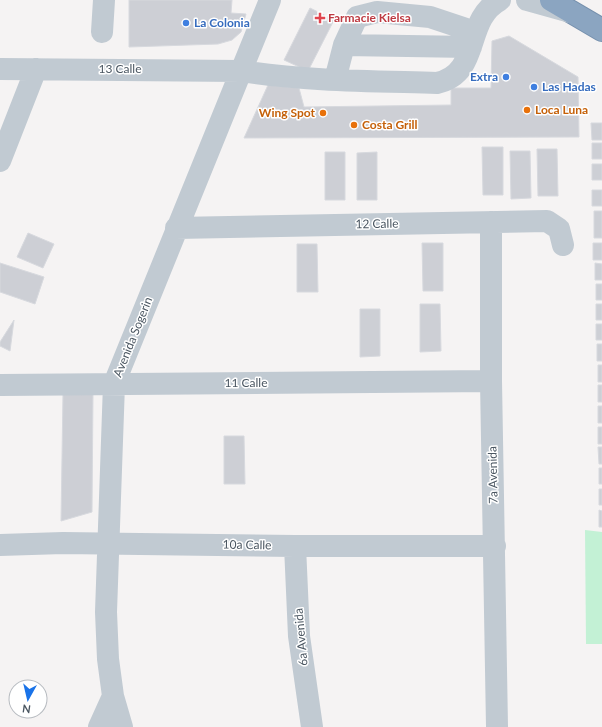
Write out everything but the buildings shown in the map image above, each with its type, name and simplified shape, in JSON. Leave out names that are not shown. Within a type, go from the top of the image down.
[{"type":"highway","points":[[551,0],[602,30]]},
{"type":"street","points":[[102,32],[104,0]]},
{"type":"street","name":"Avenida Sogerin","points":[[122,727],[113,696],[108,659],[106,612],[114,384],[176,228],[270,0]]},
{"type":"street","name":"13 Calle","points":[[0,69],[241,71],[268,75],[335,80],[437,83],[448,80],[458,73],[466,63],[478,24],[491,5],[500,0]]},
{"type":"street","points":[[526,0],[577,14]]},
{"type":"street","points":[[335,80],[344,45],[357,17],[378,12],[430,17],[478,24]]},
{"type":"street","points":[[344,45],[478,24]]},
{"type":"street","points":[[0,162],[36,69]]},
{"type":"street","name":"12 Calle","points":[[176,228],[547,221],[559,229],[563,245]]},
{"type":"street","name":"7a Avenida","points":[[492,222],[491,381],[497,727]]},
{"type":"street","name":"11 Calle","points":[[0,385],[491,381]]},
{"type":"street","name":"10a Calle","points":[[0,545],[109,544],[495,546]]},
{"type":"street","name":"6a Avenida","points":[[295,546],[299,636],[312,727]]},
{"type":"street","points":[[99,727],[113,696]]},
{"type":"green space","points":[[585,530],[602,532],[602,644],[586,644]]},
{"type":"place","name":"Farmacie Kielsa","points":[[320,18]]},
{"type":"place","name":"La Colonia","points":[[186,23]]},
{"type":"place","name":"Extra","points":[[506,77]]},
{"type":"place","name":"Las Hadas","points":[[534,87]]},
{"type":"place","name":"Loca Luna","points":[[527,110]]},
{"type":"place","name":"Wing Spot","points":[[323,113]]},
{"type":"place","name":"Costa Grill","points":[[354,125]]}]
